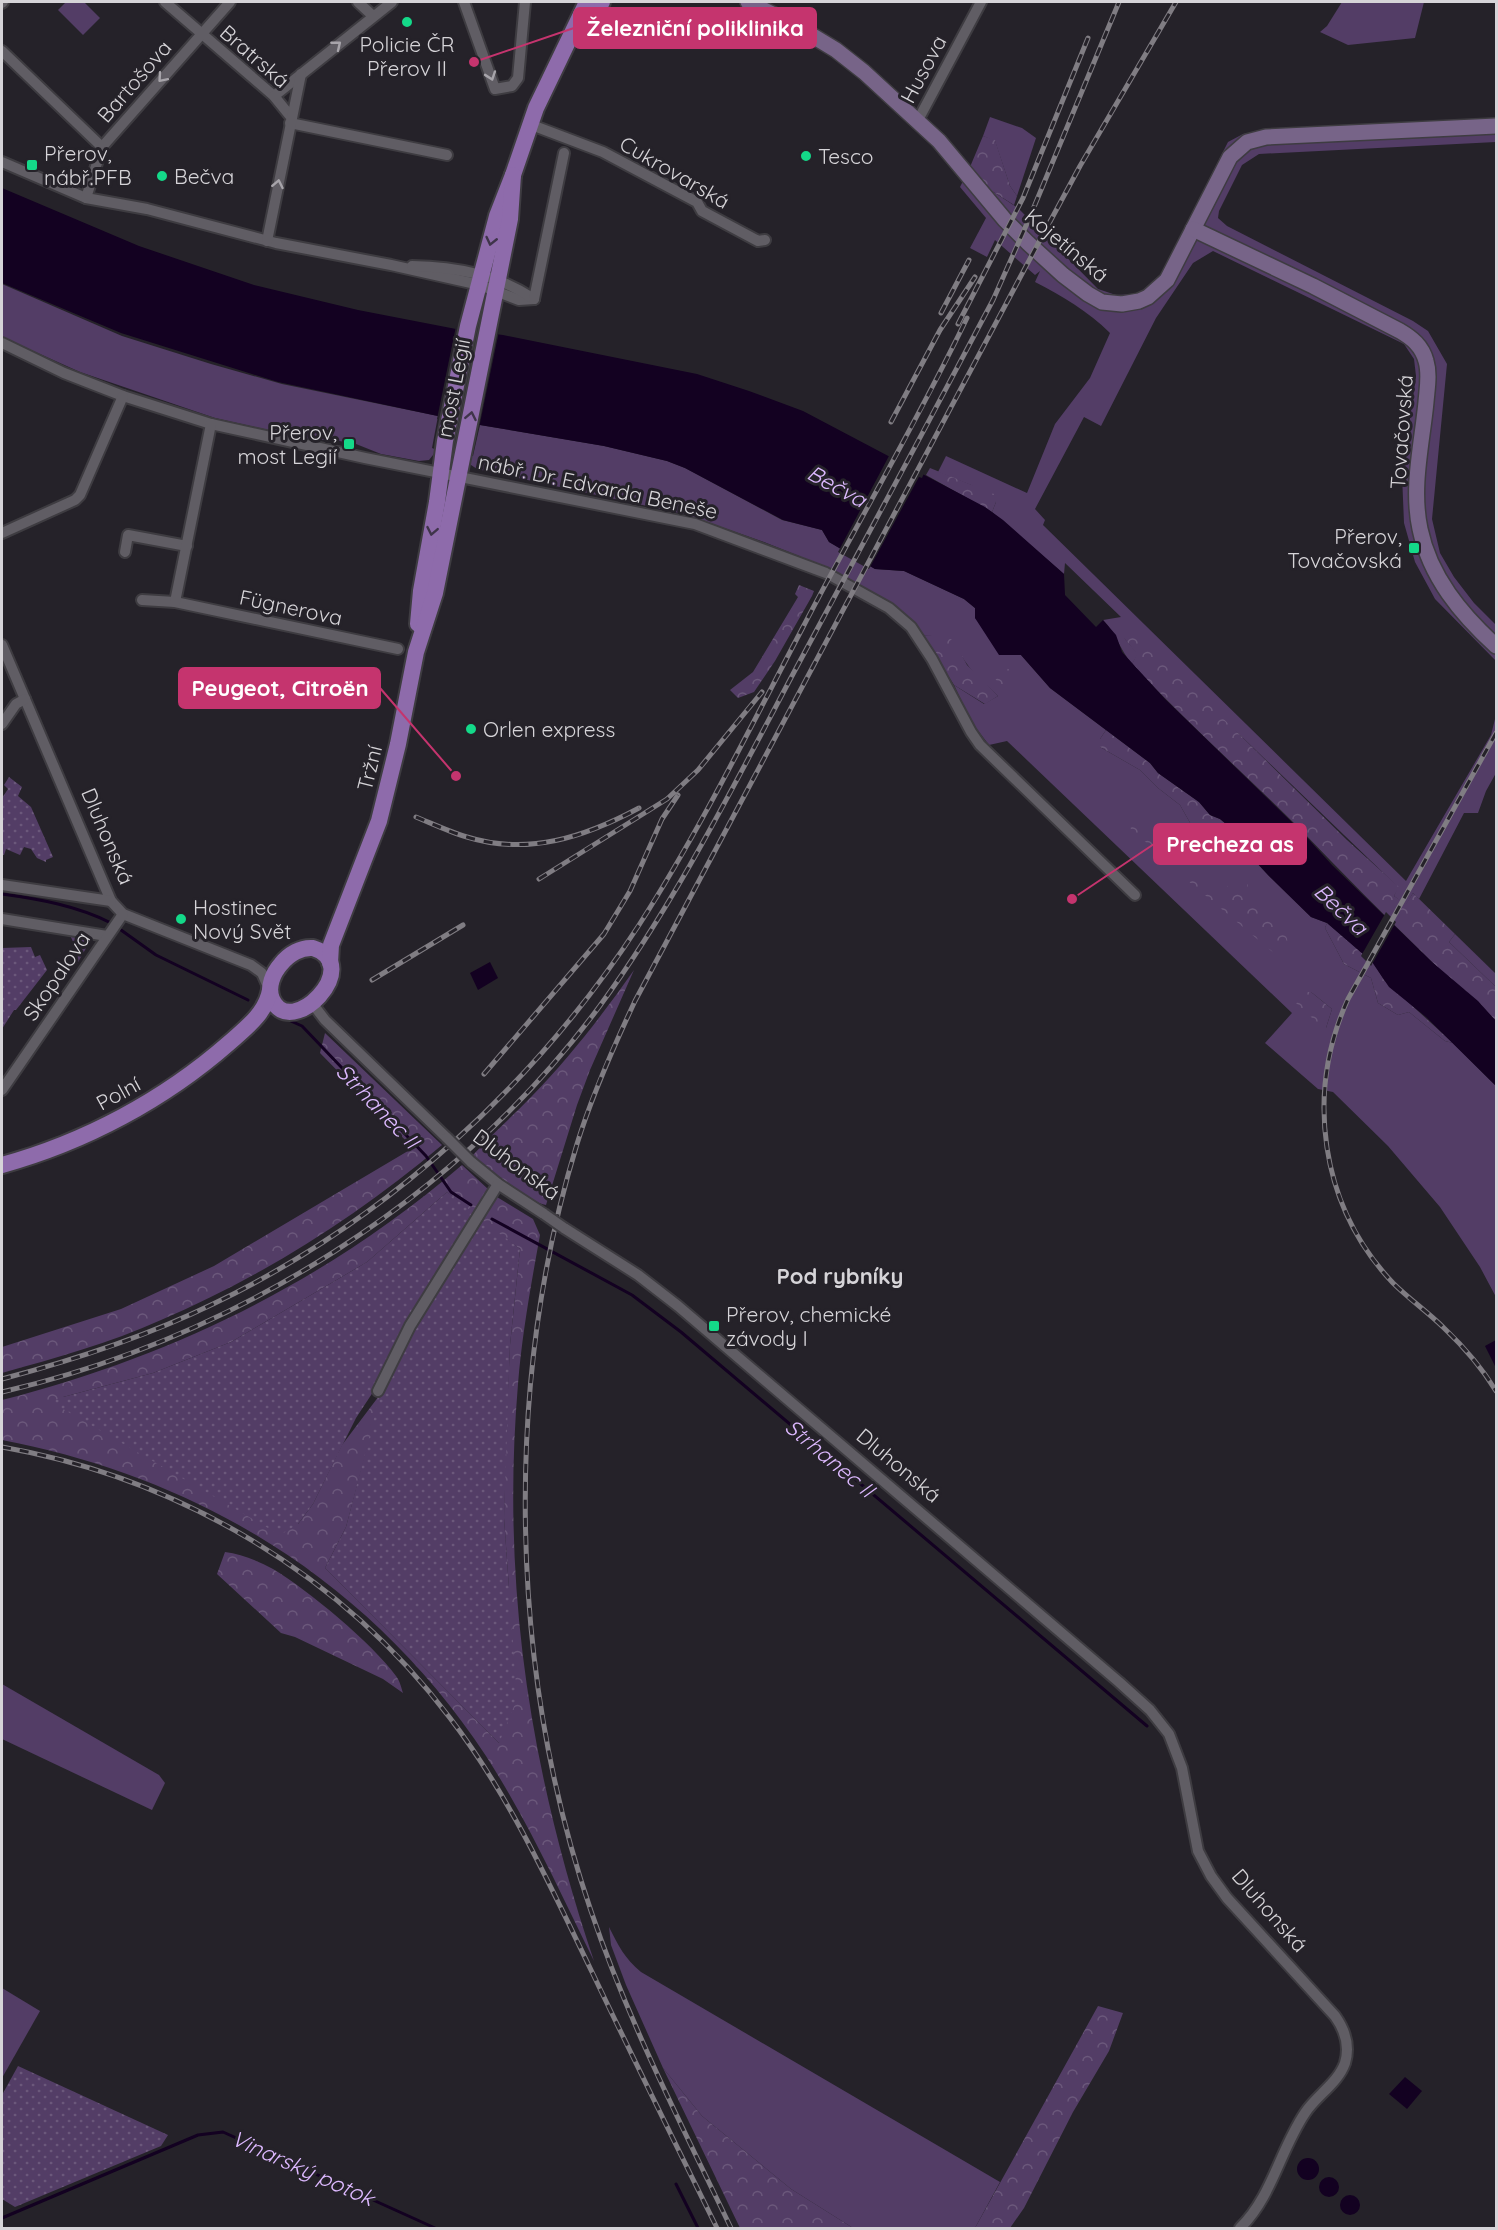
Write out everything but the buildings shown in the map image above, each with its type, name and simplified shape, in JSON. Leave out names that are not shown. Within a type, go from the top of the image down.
[{"type":"main road","points":[[489,283],[510,219],[513,176],[529,124],[587,2]]},
{"type":"main road","points":[[560,61],[602,2]]},
{"type":"main road","name":"Kojetínská","points":[[748,2],[798,27],[864,72],[939,141],[1005,220],[1028,243],[1063,275],[1102,302],[1122,304],[1139,301],[1158,289],[1167,280],[1230,157],[1242,145],[1255,139],[1497,126]]},
{"type":"main road","name":"Tovačovská","points":[[1193,229],[1293,276],[1409,336],[1422,350],[1428,373],[1417,484],[1420,530],[1430,560],[1446,591],[1472,622],[1497,646]]},
{"type":"main road","name":"most Legií","points":[[443,450],[468,326],[489,283]]},
{"type":"main road","name":"most Legií","points":[[463,455],[488,329],[489,283]]},
{"type":"main road","name":"Tržní","points":[[416,652],[420,591],[443,450]]},
{"type":"main road","name":"Tržní","points":[[330,963],[331,945],[379,821],[398,744],[416,652],[435,593],[463,455]]},
{"type":"main road","name":"Tržní","points":[[303,949],[320,937],[352,890]]},
{"type":"main road","points":[[270,990],[272,980],[280,965],[290,956],[303,949],[319,950],[327,957],[330,963],[330,980],[322,993],[312,1003],[301,1009],[287,1011]]},
{"type":"main road","name":"Dluhonská","points":[[270,990],[273,1002],[287,1011]]},
{"type":"main road","name":"Polní","points":[[2,1165],[76,1139],[137,1109],[184,1078],[241,1033],[257,1017],[265,1005],[270,990]]},
{"type":"main road","name":"Polní","points":[[241,1033],[272,1015],[287,1011]]},
{"type":"street","name":"Bratrská","points":[[165,2],[274,96],[290,120]]},
{"type":"street","name":"Bartošova","points":[[87,198],[102,147],[230,2]]},
{"type":"street","points":[[358,2],[373,16]]},
{"type":"street","points":[[274,96],[392,2]]},
{"type":"street","points":[[464,2],[495,89],[512,86],[518,78],[525,2]]},
{"type":"street","name":"Husova","points":[[917,122],[981,2]]},
{"type":"street","points":[[2,51],[102,147]]},
{"type":"street","points":[[267,241],[301,74]]},
{"type":"street","points":[[290,120],[447,155]]},
{"type":"street","name":"Cukrovarská","points":[[529,124],[603,152],[697,202],[702,211],[758,241],[765,240]]},
{"type":"street","points":[[2,162],[87,198],[147,209],[267,241],[391,265],[445,266],[489,283],[519,300],[534,299],[564,153]]},
{"type":"street","name":"nábř. Dr. Edvarda Beneše","points":[[2,343],[64,373],[123,396],[212,424],[695,524],[826,573],[900,616],[916,633],[970,732],[980,745],[1135,895]]},
{"type":"street","points":[[2,533],[75,500],[80,495],[123,396]]},
{"type":"street","points":[[175,602],[212,424]]},
{"type":"street","points":[[125,552],[128,535],[187,546]]},
{"type":"street","name":"Fügnerova","points":[[142,600],[175,602],[398,649]]},
{"type":"street","name":"Dluhonská","points":[[2,645],[111,901],[123,914],[251,966],[262,974],[270,990]]},
{"type":"street","points":[[2,724],[15,704],[24,699]]},
{"type":"street","points":[[2,885],[111,901]]},
{"type":"street","name":"Skopalova","points":[[2,1090],[123,914]]},
{"type":"street","points":[[2,919],[107,936]]},
{"type":"street","name":"Dluhonská","points":[[251,966],[265,968],[280,965]]},
{"type":"street","name":"Dluhonská","points":[[312,1003],[325,1020],[471,1162],[498,1184],[638,1275],[678,1306],[1111,1674],[1158,1718],[1169,1734],[1178,1756],[1198,1851],[1211,1876],[1227,1898],[1335,2016],[1343,2029],[1347,2045],[1346,2060],[1340,2074],[1306,2111],[1287,2142],[1268,2190],[1240,2229]]},
{"type":"street","points":[[378,1391],[410,1326],[498,1184]]},
{"type":"green space","points":[[66,2],[84,2],[100,18],[83,35],[58,10]]},
{"type":"green space","points":[[1342,2],[1424,2],[1415,38],[1348,45],[1320,32],[1327,26]]},
{"type":"green space","points":[[990,117],[1022,128],[1036,138],[1017,196],[1010,186],[995,141],[983,136]]},
{"type":"green space","points":[[1496,118],[1496,142],[1259,154],[1242,165],[1219,211],[1218,218],[1227,226],[1413,321],[1428,331],[1447,364],[1432,519],[1440,553],[1454,577],[1474,603],[1496,625],[1496,661],[1435,599],[1415,562],[1404,523],[1402,475],[1416,376],[1414,359],[1404,344],[1213,251],[1193,263],[1156,318],[1101,426],[1084,417],[1035,509],[1045,520],[1043,525],[1406,881],[1491,735],[1496,715],[1496,773],[1478,813],[1464,813],[1419,899],[1413,893],[1406,905],[1394,896],[1398,887],[1240,735],[1124,638],[1138,654],[1132,664],[1103,620],[1121,617],[1065,563],[1064,574],[992,512],[996,502],[971,485],[938,472],[946,456],[1027,493],[1055,424],[1090,378],[1110,333],[1074,304],[1035,282],[1040,271],[1035,275],[995,240],[987,257],[970,248],[986,218],[960,187],[970,167],[992,191],[1018,208],[1098,289],[1116,295],[1137,294],[1150,289],[1162,272],[1228,142],[1243,134],[1270,129]]},
{"type":"green space","points":[[983,136],[995,140],[1010,186],[1017,196],[1014,205],[992,191],[970,167]]},
{"type":"green space","points":[[2,284],[122,336],[211,364],[282,384],[438,416],[432,448],[437,450],[429,460],[419,461],[381,454],[356,444],[334,440],[313,440],[215,418],[80,372],[2,337]]},
{"type":"green space","points":[[480,425],[604,446],[667,461],[685,468],[782,520],[822,530],[829,542],[875,569],[904,571],[964,599],[975,608],[975,618],[1021,655],[1050,688],[1106,730],[1100,739],[1100,747],[1140,770],[1180,805],[1193,828],[1220,836],[1232,829],[1235,840],[1268,875],[1311,917],[1327,923],[1325,928],[1344,964],[1371,978],[1378,1003],[1398,1015],[1409,1012],[1445,1041],[1453,1043],[1496,1086],[1496,1297],[1480,1267],[1440,1207],[1388,1146],[1333,1092],[1318,1089],[1265,1043],[1292,1013],[1007,741],[989,745],[972,723],[954,685],[984,704],[998,696],[974,673],[951,641],[941,636],[923,636],[901,611],[866,589],[799,556],[764,542],[684,514],[477,469],[471,465],[469,456],[473,456]],"holes":[[[1311,992],[1332,1009],[1326,1028]]]},
{"type":"green space","points":[[930,468],[994,494],[996,502],[992,512],[926,475]]},
{"type":"green space","points":[[799,585],[814,591],[812,596],[775,661],[754,692],[738,698],[730,690],[753,672],[798,597],[795,594]]},
{"type":"green space","points":[[1129,626],[1347,840],[1399,887],[1394,896],[1406,904],[1413,893],[1455,934],[1449,942],[1496,987],[1496,1021],[1437,967],[1132,664],[1137,654],[1124,638]]},
{"type":"green space","points":[[941,634],[954,641],[967,665],[998,696],[985,704],[954,685],[923,636]]},
{"type":"green space","points":[[1005,668],[1014,671],[1020,679],[1017,686],[1008,690],[1002,687],[993,676]]},
{"type":"green space","points":[[1106,730],[1150,763],[1158,773],[1199,802],[1210,815],[1220,819],[1232,829],[1221,836],[1193,828],[1180,805],[1140,770],[1100,747],[1100,739]]},
{"type":"green space","points":[[9,777],[22,787],[18,796],[31,807],[53,857],[46,862],[37,858],[31,849],[24,847],[20,855],[6,849],[4,855],[2,854],[2,798],[8,789],[4,785]]},
{"type":"green space","points":[[1136,819],[1170,846],[1163,855],[1131,831],[1130,820]]},
{"type":"green space","points":[[1190,867],[1206,882],[1223,892],[1238,873],[1248,874],[1248,893],[1270,905],[1268,919],[1286,935],[1290,950],[1275,954],[1187,880],[1184,869]]},
{"type":"green space","points":[[1327,923],[1373,962],[1384,980],[1453,1043],[1445,1041],[1409,1012],[1398,1015],[1378,1003],[1371,978],[1344,964],[1325,928]]},
{"type":"green space","points":[[1455,934],[1496,974],[1496,987],[1449,942]]},
{"type":"green space","points":[[70,935],[86,937],[89,943],[77,964],[78,953]]},
{"type":"green space","points":[[31,947],[35,957],[40,955],[47,970],[14,1010],[2,1029],[2,948]]},
{"type":"green space","points":[[634,970],[590,1070],[546,1205],[538,1203],[508,1184],[473,1155],[560,1066]]},
{"type":"green space","points":[[1301,992],[1311,992],[1332,1009],[1326,1028],[1324,1029],[1296,1003]]},
{"type":"green space","points":[[325,1033],[442,1145],[376,1197],[308,1243],[236,1284],[199,1303],[122,1336],[2,1373],[2,1347],[121,1309],[214,1266],[413,1148],[320,1053]]},
{"type":"green space","points":[[462,1165],[489,1190],[474,1215],[447,1192],[367,1262],[231,1342],[153,1373],[63,1397],[298,1524],[313,1504],[342,1445],[382,1392],[346,1527],[325,1568],[499,1743],[509,1588],[504,1518],[505,1456],[510,1345],[520,1249],[481,1221],[497,1197],[533,1219],[540,1235],[522,1347],[514,1459],[514,1532],[518,1605],[537,1748],[572,1890],[594,1961],[530,1831],[486,1756],[441,1695],[391,1639],[336,1590],[277,1548],[213,1511],[146,1481],[76,1457],[2,1440],[2,1400],[127,1361],[246,1310],[302,1279],[357,1244],[410,1207]]},
{"type":"green space","points":[[447,1192],[520,1249],[510,1345],[504,1518],[517,1699],[499,1743],[325,1568],[346,1527],[381,1391],[375,1389],[356,1418],[313,1504],[298,1524],[280,1535],[51,1402],[153,1373],[231,1342],[367,1262]]},
{"type":"green space","points":[[225,1552],[249,1558],[273,1569],[321,1603],[372,1648],[397,1678],[403,1693],[383,1679],[295,1637],[281,1633],[217,1574]]},
{"type":"green space","points":[[2,1684],[159,1775],[165,1783],[152,1810],[2,1739]]},
{"type":"green space","points":[[609,1927],[626,1957],[641,1972],[1000,2182],[975,2228],[853,2228],[791,2189],[702,2116],[663,2068],[626,1985],[611,1945]]},
{"type":"green space","points":[[2,1988],[40,2011],[2,2078]]},
{"type":"green space","points":[[1098,2006],[1123,2013],[1109,2051],[1073,2112],[1024,2208],[1010,2228],[975,2228]]},
{"type":"green space","points":[[18,2066],[168,2135],[161,2146],[15,2207],[2,2199],[2,2095]]},
{"type":"green space","points":[[663,2068],[702,2116],[791,2189],[853,2228],[740,2228]]},
{"type":"water","points":[[2,188],[139,246],[254,285],[358,310],[456,329],[503,335],[697,374],[803,411],[985,507],[1064,574],[1065,595],[1096,627],[1103,620],[1116,635],[1122,652],[1165,699],[1301,831],[1332,865],[1432,962],[1478,1001],[1496,1021],[1496,1086],[1426,1017],[1389,987],[1372,962],[1327,923],[1311,917],[1235,839],[1232,829],[1220,819],[1210,815],[1199,802],[1158,773],[1150,763],[1050,688],[1021,655],[999,655],[975,618],[975,608],[964,599],[904,571],[875,569],[829,542],[822,530],[783,520],[685,468],[667,461],[604,446],[480,425],[278,382],[121,333],[2,283]]},
{"type":"water","points":[[490,962],[498,978],[478,990],[470,973]]},
{"type":"water","points":[[1496,1340],[1496,1368],[1485,1346]]},
{"type":"water","points":[[1405,2077],[1422,2091],[1407,2109],[1389,2094]]},
{"type":"water","points":[[1308,2158],[1316,2161],[1319,2169],[1316,2177],[1308,2180],[1300,2177],[1297,2169],[1300,2161]]},
{"type":"water","points":[[1329,2177],[1336,2180],[1339,2187],[1336,2194],[1329,2197],[1322,2194],[1319,2187],[1322,2180]]},
{"type":"water","points":[[1346,2195],[1354,2195],[1360,2201],[1360,2209],[1354,2215],[1346,2215],[1340,2209],[1340,2201]]},
{"type":"pier","points":[[456,326],[499,331],[479,428],[437,419]]},
{"type":"pier","points":[[889,452],[925,471],[922,478],[919,477],[869,569],[838,552]]},
{"type":"pier","points":[[1386,912],[1396,922],[1371,966],[1361,956]]},
{"type":"waterway","name":"Strhanec II","points":[[2,894],[58,904],[111,923]]},
{"type":"waterway","name":"Strhanec II","points":[[121,930],[156,955],[248,1000]]},
{"type":"waterway","name":"Strhanec II","points":[[284,1018],[302,1026],[426,1156],[451,1192],[471,1205]]},
{"type":"waterway","name":"Strhanec II","points":[[492,1219],[632,1295],[681,1332],[1147,1726]]},
{"type":"waterway","name":"Vinarský potok","points":[[2,2218],[198,2135],[223,2132],[435,2228]]},
{"type":"waterway","points":[[676,2184],[698,2228]]},
{"type":"railway","points":[[2,1392],[89,1368],[173,1336],[256,1297],[334,1252],[409,1199],[478,1141],[542,1077],[599,1007],[653,927],[702,844],[993,300],[1119,2]]},
{"type":"railway","points":[[731,2228],[656,2072],[606,1952],[591,1911],[564,1819],[544,1724],[531,1627],[526,1528],[527,1430],[536,1332],[553,1237],[583,1126],[603,1072],[635,1001],[1080,166],[1176,2]]},
{"type":"railway","points":[[958,324],[1023,198],[1088,38]]},
{"type":"railway","points":[[941,313],[969,260]]},
{"type":"railway","points":[[891,422],[940,330],[975,277]]},
{"type":"railway","points":[[2,1379],[82,1356],[161,1327],[213,1304],[277,1270],[338,1232],[396,1190],[452,1143],[504,1093],[553,1040],[598,984],[639,925],[683,853],[967,318]]},
{"type":"railway","points":[[539,879],[667,799],[698,770],[762,692]]},
{"type":"railway","points":[[1496,733],[1348,999],[1335,1035],[1327,1073],[1324,1110],[1327,1148],[1335,1184],[1349,1220],[1368,1253],[1405,1295],[1459,1343],[1496,1391]]},
{"type":"railway","points":[[484,1074],[604,934],[630,891],[662,819],[678,795]]},
{"type":"railway","points":[[416,817],[461,835],[512,845],[534,844],[577,835],[639,808]]},
{"type":"railway","points":[[372,980],[463,925]]},
{"type":"railway","points":[[2,1447],[68,1462],[131,1482],[193,1508],[252,1540],[307,1577],[359,1619],[407,1666],[471,1747],[510,1809],[560,1906],[717,2228]]},
{"type":"place","name":"Policie ČR Přerov II","points":[[407,22]]},
{"type":"place","name":"Železniční poliklinika","points":[[474,62]]},
{"type":"place","name":"Tesco","points":[[806,156]]},
{"type":"place","name":"Přerov, nábř.PFB","points":[[32,165]]},
{"type":"place","name":"Bečva","points":[[162,176]]},
{"type":"place","name":"Přerov, most Legií","points":[[349,444]]},
{"type":"place","name":"Přerov, Tovačovská","points":[[1414,548]]},
{"type":"place","name":"Orlen express","points":[[471,729]]},
{"type":"place","name":"Peugeot, Citroën","points":[[456,776]]},
{"type":"place","name":"Precheza as","points":[[1072,899]]},
{"type":"place","name":"Hostinec Nový Svět","points":[[181,919]]},
{"type":"place","name":"Přerov, chemické závody I","points":[[714,1326]]},
{"type":"district","name":"Pod rybníky","points":[[840,1276]]}]
